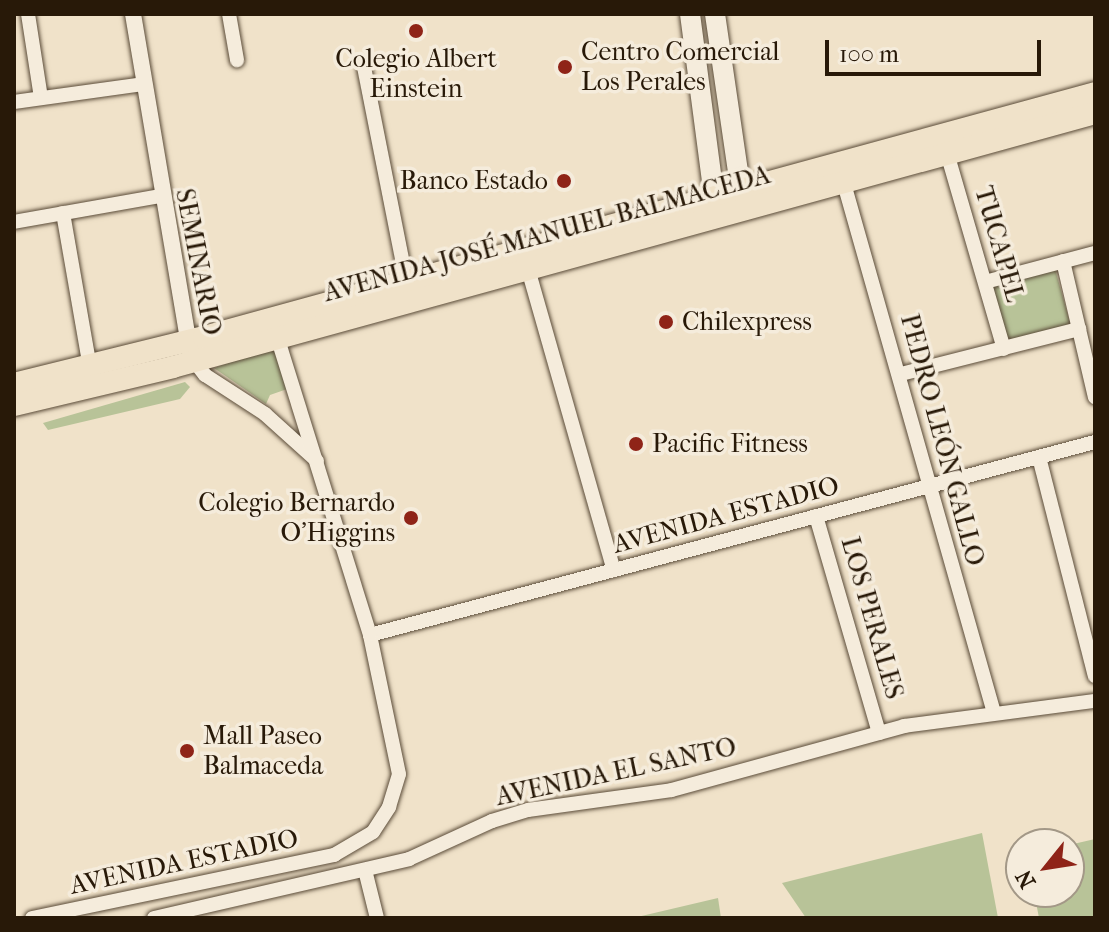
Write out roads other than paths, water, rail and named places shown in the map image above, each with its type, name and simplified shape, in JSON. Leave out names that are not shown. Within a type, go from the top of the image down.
[{"type":"main road","points":[[690,14],[715,207]]},
{"type":"main road","points":[[715,14],[742,199]]},
{"type":"main road","points":[[693,41],[702,48],[719,41]]},
{"type":"main road","name":"AVENIDA JOSÉ MANUEL BALMACEDA","points":[[14,384],[277,337],[528,269],[715,207],[1095,93]]},
{"type":"main road","name":"AVENIDA JOSÉ MANUEL BALMACEDA","points":[[742,199],[843,180],[1095,113]]},
{"type":"main road","name":"AVENIDA JOSÉ MANUEL BALMACEDA","points":[[14,405],[190,352],[406,280],[715,207]]},
{"type":"street","points":[[28,14],[41,98]]},
{"type":"street","name":"SEMINARIO","points":[[133,14],[160,196],[190,352],[205,375],[265,414],[317,461]]},
{"type":"street","points":[[229,14],[237,60]]},
{"type":"street","points":[[364,67],[406,280]]},
{"type":"street","points":[[14,102],[143,84]]},
{"type":"street","name":"TUCAPEL","points":[[947,153],[1004,349]]},
{"type":"street","name":"PEDRO LEÓN GALLO","points":[[843,180],[901,374],[929,486],[994,713]]},
{"type":"street","points":[[14,222],[160,196]]},
{"type":"street","points":[[63,213],[90,368]]},
{"type":"street","points":[[985,282],[1095,253]]},
{"type":"street","points":[[1063,261],[1095,397]]},
{"type":"street","points":[[528,269],[614,570]]},
{"type":"street","points":[[901,374],[1079,329]]},
{"type":"street","name":"AVENIDA ESTADIO","points":[[32,918],[334,855],[373,832],[389,807],[399,774],[370,635],[277,337]]},
{"type":"street","name":"AVENIDA ESTADIO","points":[[370,635],[1095,442]]},
{"type":"street","points":[[1039,457],[1095,676]]},
{"type":"street","name":"LOS PERALES","points":[[816,516],[879,733]]},
{"type":"street","name":"AVENIDA EL SANTO","points":[[154,918],[409,859],[492,821],[528,810],[672,790],[879,733],[994,713],[1095,701]]},
{"type":"street","points":[[365,870],[377,918]]},
{"type":"place","name":"Colegio Albert Einstein","points":[[416,31]]},
{"type":"place","name":"Centro Comercial Los Perales","points":[[565,67]]},
{"type":"place","name":"Banco Estado","points":[[564,181]]},
{"type":"place","name":"Chilexpress","points":[[666,322]]},
{"type":"place","name":"Pacific Fitness","points":[[636,444]]},
{"type":"place","name":"Colegio Bernardo O'Higgins","points":[[411,518]]},
{"type":"place","name":"Mall Paseo Balmaceda","points":[[187,751]]}]
